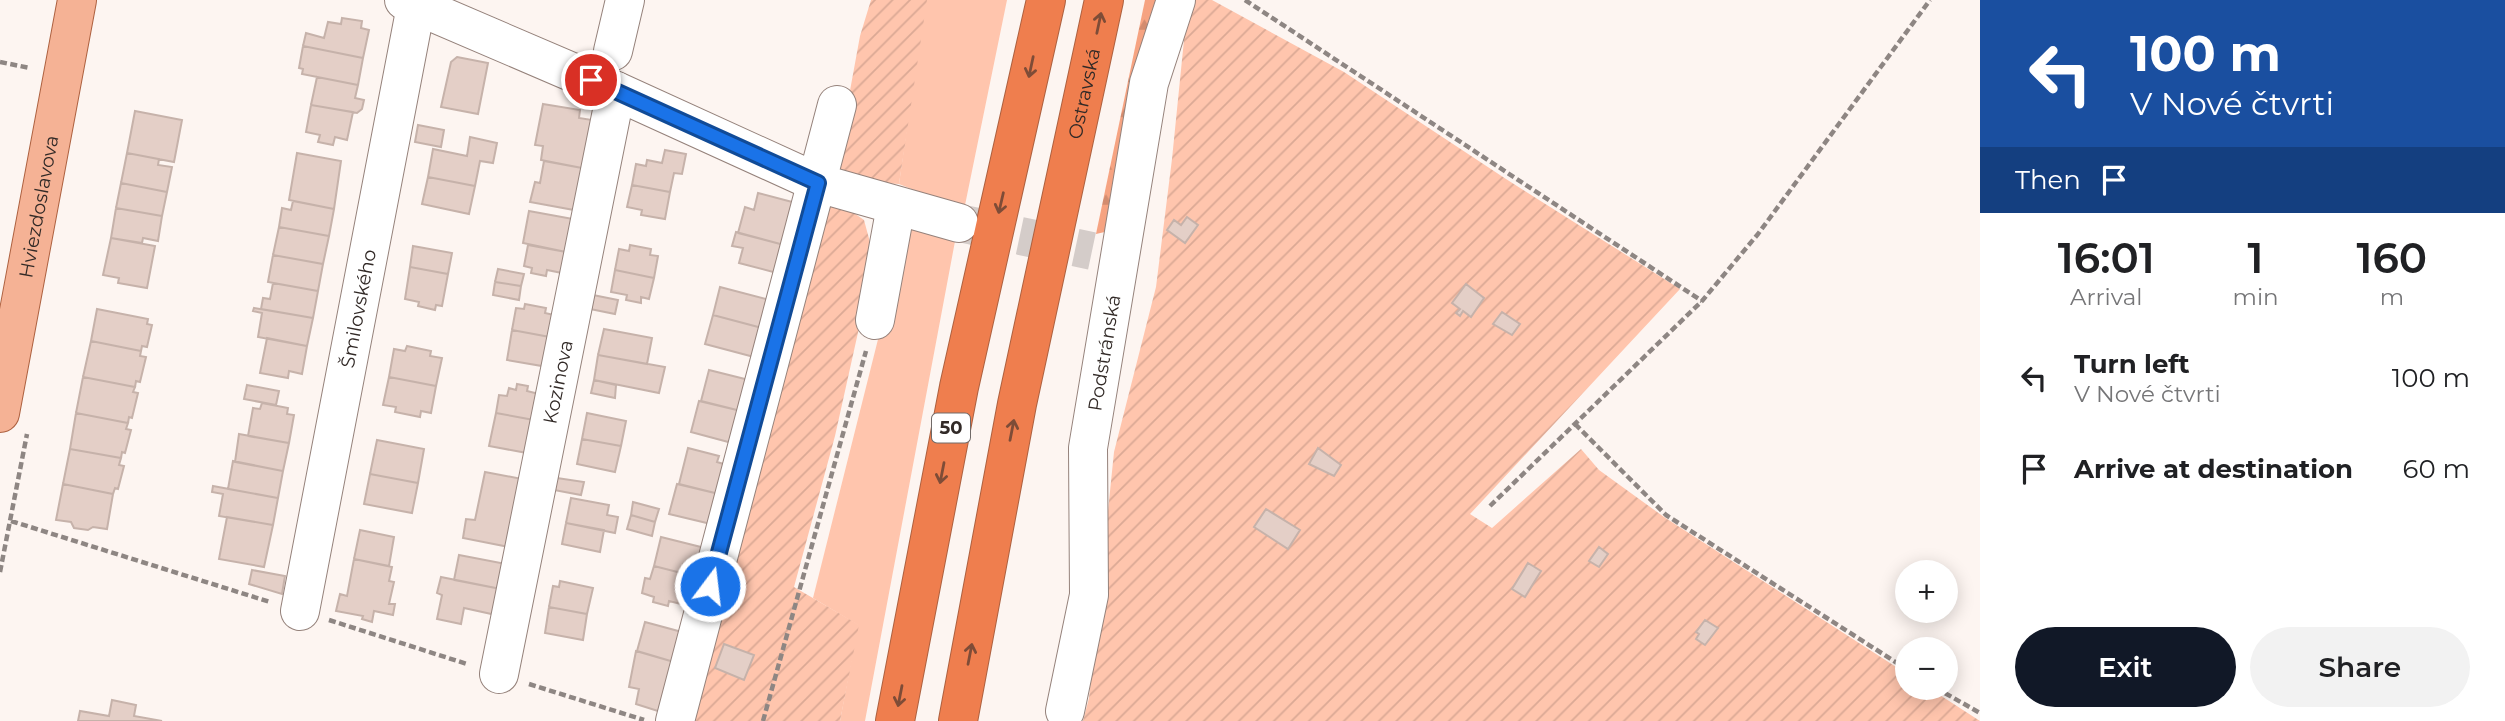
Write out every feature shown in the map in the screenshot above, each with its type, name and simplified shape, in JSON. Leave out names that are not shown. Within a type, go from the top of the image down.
[{"type":"highway","name":"50","points":[[895,721],[958,387],[1046,0]]},
{"type":"highway","name":"Ostravská","points":[[958,721],[1017,404],[1104,0]]},
{"type":"main road","name":"Hviezdoslavova","points":[[1,403],[78,0]]},
{"type":"street","points":[[612,51],[625,0]]},
{"type":"street","name":"Podstránská","points":[[1065,711],[1089,595],[1088,448],[1106,253],[1149,83],[1176,0]]},
{"type":"street","points":[[410,3],[615,91],[818,183],[959,223]]},
{"type":"street","name":"Šmilovského","points":[[300,611],[410,3]]},
{"type":"street","name":"Kozinova","points":[[499,674],[615,91]]},
{"type":"street","points":[[675,721],[837,105]]},
{"type":"street","points":[[875,320],[896,206]]},
{"type":"path","points":[[1245,0],[1702,301]]},
{"type":"path","points":[[1490,506],[1702,301],[1758,234],[1930,0]]},
{"type":"path","points":[[763,721],[875,320]]},
{"type":"path","points":[[1574,424],[1666,515],[1895,662]]},
{"type":"path","points":[[1957,700],[1980,713]]},
{"type":"shaded area","points":[[871,0],[927,0],[899,184],[867,182],[836,167],[860,36]]},
{"type":"shaded area","points":[[925,0],[1007,0],[964,210],[899,184]]},
{"type":"shaded area","points":[[1189,0],[1212,0],[1344,72],[1680,289],[1470,514],[1492,528],[1581,449],[1599,470],[1664,517],[1895,666],[1895,700],[1948,700],[1980,721],[1083,721],[1089,698],[1114,452],[1156,287],[1184,40],[1176,36]]},
{"type":"shaded area","points":[[828,195],[864,220],[871,246],[863,310],[835,436],[794,587],[859,625],[840,721],[683,721]]},
{"type":"shaded area","points":[[907,224],[956,236],[865,721],[840,721],[858,625],[813,598]]},
{"type":"green space","points":[[1145,0],[1164,0],[1109,231],[1096,234]]},
{"type":"building","points":[[342,18],[362,21],[361,28],[369,30],[363,58],[303,46],[306,33],[324,38],[328,22],[341,24]]},
{"type":"building","points":[[303,46],[363,58],[358,85],[302,74],[303,69],[299,68]]},
{"type":"building","points":[[457,57],[488,63],[478,114],[441,107],[451,62]]},
{"type":"building","points":[[317,77],[358,85],[355,98],[364,100],[362,109],[357,113],[311,105]]},
{"type":"building","points":[[543,104],[580,110],[579,118],[592,120],[582,168],[541,160],[543,146],[535,145]]},
{"type":"building","points":[[311,105],[353,112],[347,140],[335,137],[333,145],[318,142],[320,135],[306,132]]},
{"type":"building","points":[[135,111],[182,120],[174,162],[127,153]]},
{"type":"building","points":[[418,125],[444,130],[441,147],[415,142]]},
{"type":"building","points":[[470,137],[497,143],[493,163],[480,161],[475,186],[428,177],[433,149],[467,156]]},
{"type":"building","points":[[665,150],[686,154],[682,174],[674,173],[670,192],[632,185],[636,164],[646,166],[647,160],[662,163]]},
{"type":"building","points":[[127,153],[159,159],[158,165],[172,167],[167,192],[121,183]]},
{"type":"building","points":[[297,153],[341,161],[334,209],[289,200]]},
{"type":"building","points":[[544,161],[582,168],[574,210],[530,202],[535,182],[540,183]]},
{"type":"building","points":[[428,177],[475,186],[469,214],[422,204]]},
{"type":"building","points":[[121,183],[167,192],[162,216],[116,208]]},
{"type":"building","points":[[632,185],[670,192],[665,219],[641,215],[642,210],[627,207]]},
{"type":"building","points":[[758,193],[796,203],[784,245],[738,233],[745,207],[754,210]]},
{"type":"building","points":[[293,201],[334,209],[329,236],[279,227],[282,208],[291,210]]},
{"type":"building","points":[[116,208],[162,216],[158,241],[143,238],[142,243],[111,238]]},
{"type":"building","points":[[529,211],[573,219],[566,252],[523,243]]},
{"type":"building","points":[[1187,217],[1198,225],[1185,243],[1167,230],[1174,220],[1181,225]]},
{"type":"building","points":[[279,227],[329,236],[323,264],[273,255]]},
{"type":"building","points":[[736,232],[784,245],[777,273],[739,263],[743,248],[732,246]]},
{"type":"building","points":[[111,238],[155,246],[147,288],[118,283],[119,278],[103,275]]},
{"type":"building","points":[[528,245],[566,252],[562,273],[547,270],[546,276],[531,273],[532,268],[524,266]]},
{"type":"building","points":[[630,245],[651,249],[650,255],[658,256],[654,278],[615,270],[619,249],[629,251]]},
{"type":"building","points":[[413,246],[452,253],[448,274],[410,267]]},
{"type":"building","points":[[273,255],[323,264],[318,291],[268,282]]},
{"type":"building","points":[[410,267],[448,274],[442,306],[436,305],[435,310],[405,299]]},
{"type":"building","points":[[498,269],[524,274],[521,286],[495,282]]},
{"type":"building","points":[[615,270],[654,278],[649,299],[641,297],[641,303],[626,300],[627,295],[611,292]]},
{"type":"building","points":[[495,282],[521,286],[519,300],[493,295]]},
{"type":"building","points":[[273,283],[318,291],[313,318],[261,309],[263,298],[270,299]]},
{"type":"building","points":[[1466,284],[1484,298],[1471,317],[1463,311],[1460,316],[1456,313],[1460,309],[1452,303]]},
{"type":"building","points":[[720,287],[770,300],[762,328],[713,315]]},
{"type":"building","points":[[593,295],[618,300],[615,314],[590,309]]},
{"type":"building","points":[[525,304],[546,308],[545,313],[554,315],[550,337],[512,330],[516,308],[524,309]]},
{"type":"building","points":[[254,308],[313,318],[307,346],[258,337],[262,313],[253,311]]},
{"type":"building","points":[[97,309],[148,319],[147,324],[152,325],[147,347],[142,346],[141,351],[91,341]]},
{"type":"building","points":[[1502,312],[1520,324],[1512,335],[1493,324]]},
{"type":"building","points":[[713,315],[762,328],[754,357],[705,344]]},
{"type":"building","points":[[604,329],[652,338],[647,364],[598,355]]},
{"type":"building","points":[[512,330],[550,337],[542,366],[507,360]]},
{"type":"building","points":[[267,338],[307,346],[302,374],[289,371],[288,378],[260,373]]},
{"type":"building","points":[[91,341],[141,351],[140,356],[146,357],[140,382],[136,381],[135,387],[83,377]]},
{"type":"building","points":[[407,346],[431,351],[430,356],[442,358],[436,386],[389,377],[394,349],[405,351]]},
{"type":"building","points":[[598,355],[665,367],[659,393],[594,380]]},
{"type":"building","points":[[709,370],[749,380],[741,411],[701,401]]},
{"type":"building","points":[[83,377],[135,387],[133,392],[138,393],[132,418],[129,417],[128,423],[76,413]]},
{"type":"building","points":[[389,377],[436,386],[431,413],[421,411],[420,417],[395,412],[396,407],[383,405]]},
{"type":"building","points":[[594,380],[616,385],[615,398],[591,393]]},
{"type":"building","points":[[517,384],[528,386],[527,391],[539,394],[534,420],[496,413],[499,395],[507,396],[509,388],[516,390]]},
{"type":"building","points":[[247,385],[279,391],[276,405],[244,399]]},
{"type":"building","points":[[699,401],[741,411],[732,443],[691,432]]},
{"type":"building","points":[[262,403],[288,408],[287,414],[294,415],[289,443],[248,436],[253,408],[260,409]]},
{"type":"building","points":[[76,413],[128,423],[126,429],[131,430],[121,458],[70,449]]},
{"type":"building","points":[[496,413],[534,420],[527,453],[489,446]]},
{"type":"building","points":[[587,413],[626,421],[621,446],[582,439]]},
{"type":"building","points":[[239,434],[289,443],[283,471],[235,462]]},
{"type":"building","points":[[582,439],[621,446],[615,472],[577,464]]},
{"type":"building","points":[[377,440],[424,449],[418,483],[370,474]]},
{"type":"building","points":[[688,448],[719,456],[717,462],[727,465],[719,494],[679,484]]},
{"type":"building","points":[[1318,448],[1341,465],[1334,476],[1309,464]]},
{"type":"building","points":[[70,449],[121,458],[119,465],[124,466],[118,489],[115,488],[113,494],[63,484]]},
{"type":"building","points":[[233,461],[283,471],[278,498],[228,489]]},
{"type":"building","points":[[485,472],[522,479],[509,547],[463,538],[466,519],[475,520]]},
{"type":"building","points":[[370,474],[418,483],[412,513],[364,504]]},
{"type":"building","points":[[557,478],[584,482],[581,495],[554,490]]},
{"type":"building","points":[[63,484],[113,494],[107,529],[74,528],[71,522],[56,520]]},
{"type":"building","points":[[677,484],[719,494],[711,524],[669,514]]},
{"type":"building","points":[[213,486],[278,498],[273,525],[219,516],[223,494],[212,492]]},
{"type":"building","points":[[571,498],[609,505],[607,515],[618,517],[615,533],[566,523]]},
{"type":"building","points":[[633,502],[659,509],[655,522],[631,515]]},
{"type":"building","points":[[1266,509],[1300,530],[1288,549],[1254,527]]},
{"type":"building","points":[[631,515],[655,522],[652,536],[627,529]]},
{"type":"building","points":[[227,517],[273,525],[264,567],[219,559]]},
{"type":"building","points":[[566,523],[604,530],[600,552],[562,544]]},
{"type":"building","points":[[360,530],[394,537],[389,566],[354,559]]},
{"type":"building","points":[[661,537],[705,548],[697,577],[654,566]]},
{"type":"building","points":[[1599,547],[1608,554],[1599,567],[1589,561]]},
{"type":"building","points":[[459,555],[506,564],[501,589],[454,580]]},
{"type":"building","points":[[354,559],[392,567],[389,581],[394,582],[389,604],[395,604],[393,615],[374,611],[372,622],[362,619],[363,616],[336,611],[340,594],[347,596]]},
{"type":"building","points":[[1528,563],[1541,571],[1525,597],[1512,589]]},
{"type":"building","points":[[654,566],[697,577],[689,606],[669,601],[668,606],[653,602],[654,597],[642,593],[645,578],[650,579]]},
{"type":"building","points":[[252,570],[285,576],[282,594],[249,584]]},
{"type":"building","points":[[441,577],[501,589],[496,615],[464,608],[461,624],[437,619],[442,595],[437,593]]},
{"type":"building","points":[[560,581],[593,588],[587,614],[549,607],[553,586],[559,587]]},
{"type":"building","points":[[549,607],[587,614],[583,640],[545,633]]},
{"type":"building","points":[[1705,620],[1718,628],[1705,645],[1696,639],[1699,634],[1696,632]]},
{"type":"building","points":[[645,622],[682,632],[674,662],[637,651]]},
{"type":"building","points":[[724,644],[754,655],[744,680],[715,668]]},
{"type":"building","points":[[636,651],[674,662],[661,712],[636,704],[639,689],[629,687]]},
{"type":"building","points":[[112,700],[136,705],[134,716],[162,721],[78,721],[80,711],[109,716]]},
{"type":"tunnel","points":[[964,224],[1092,251]]},
{"type":"route","points":[[591,80],[818,183],[710,586]]}]
